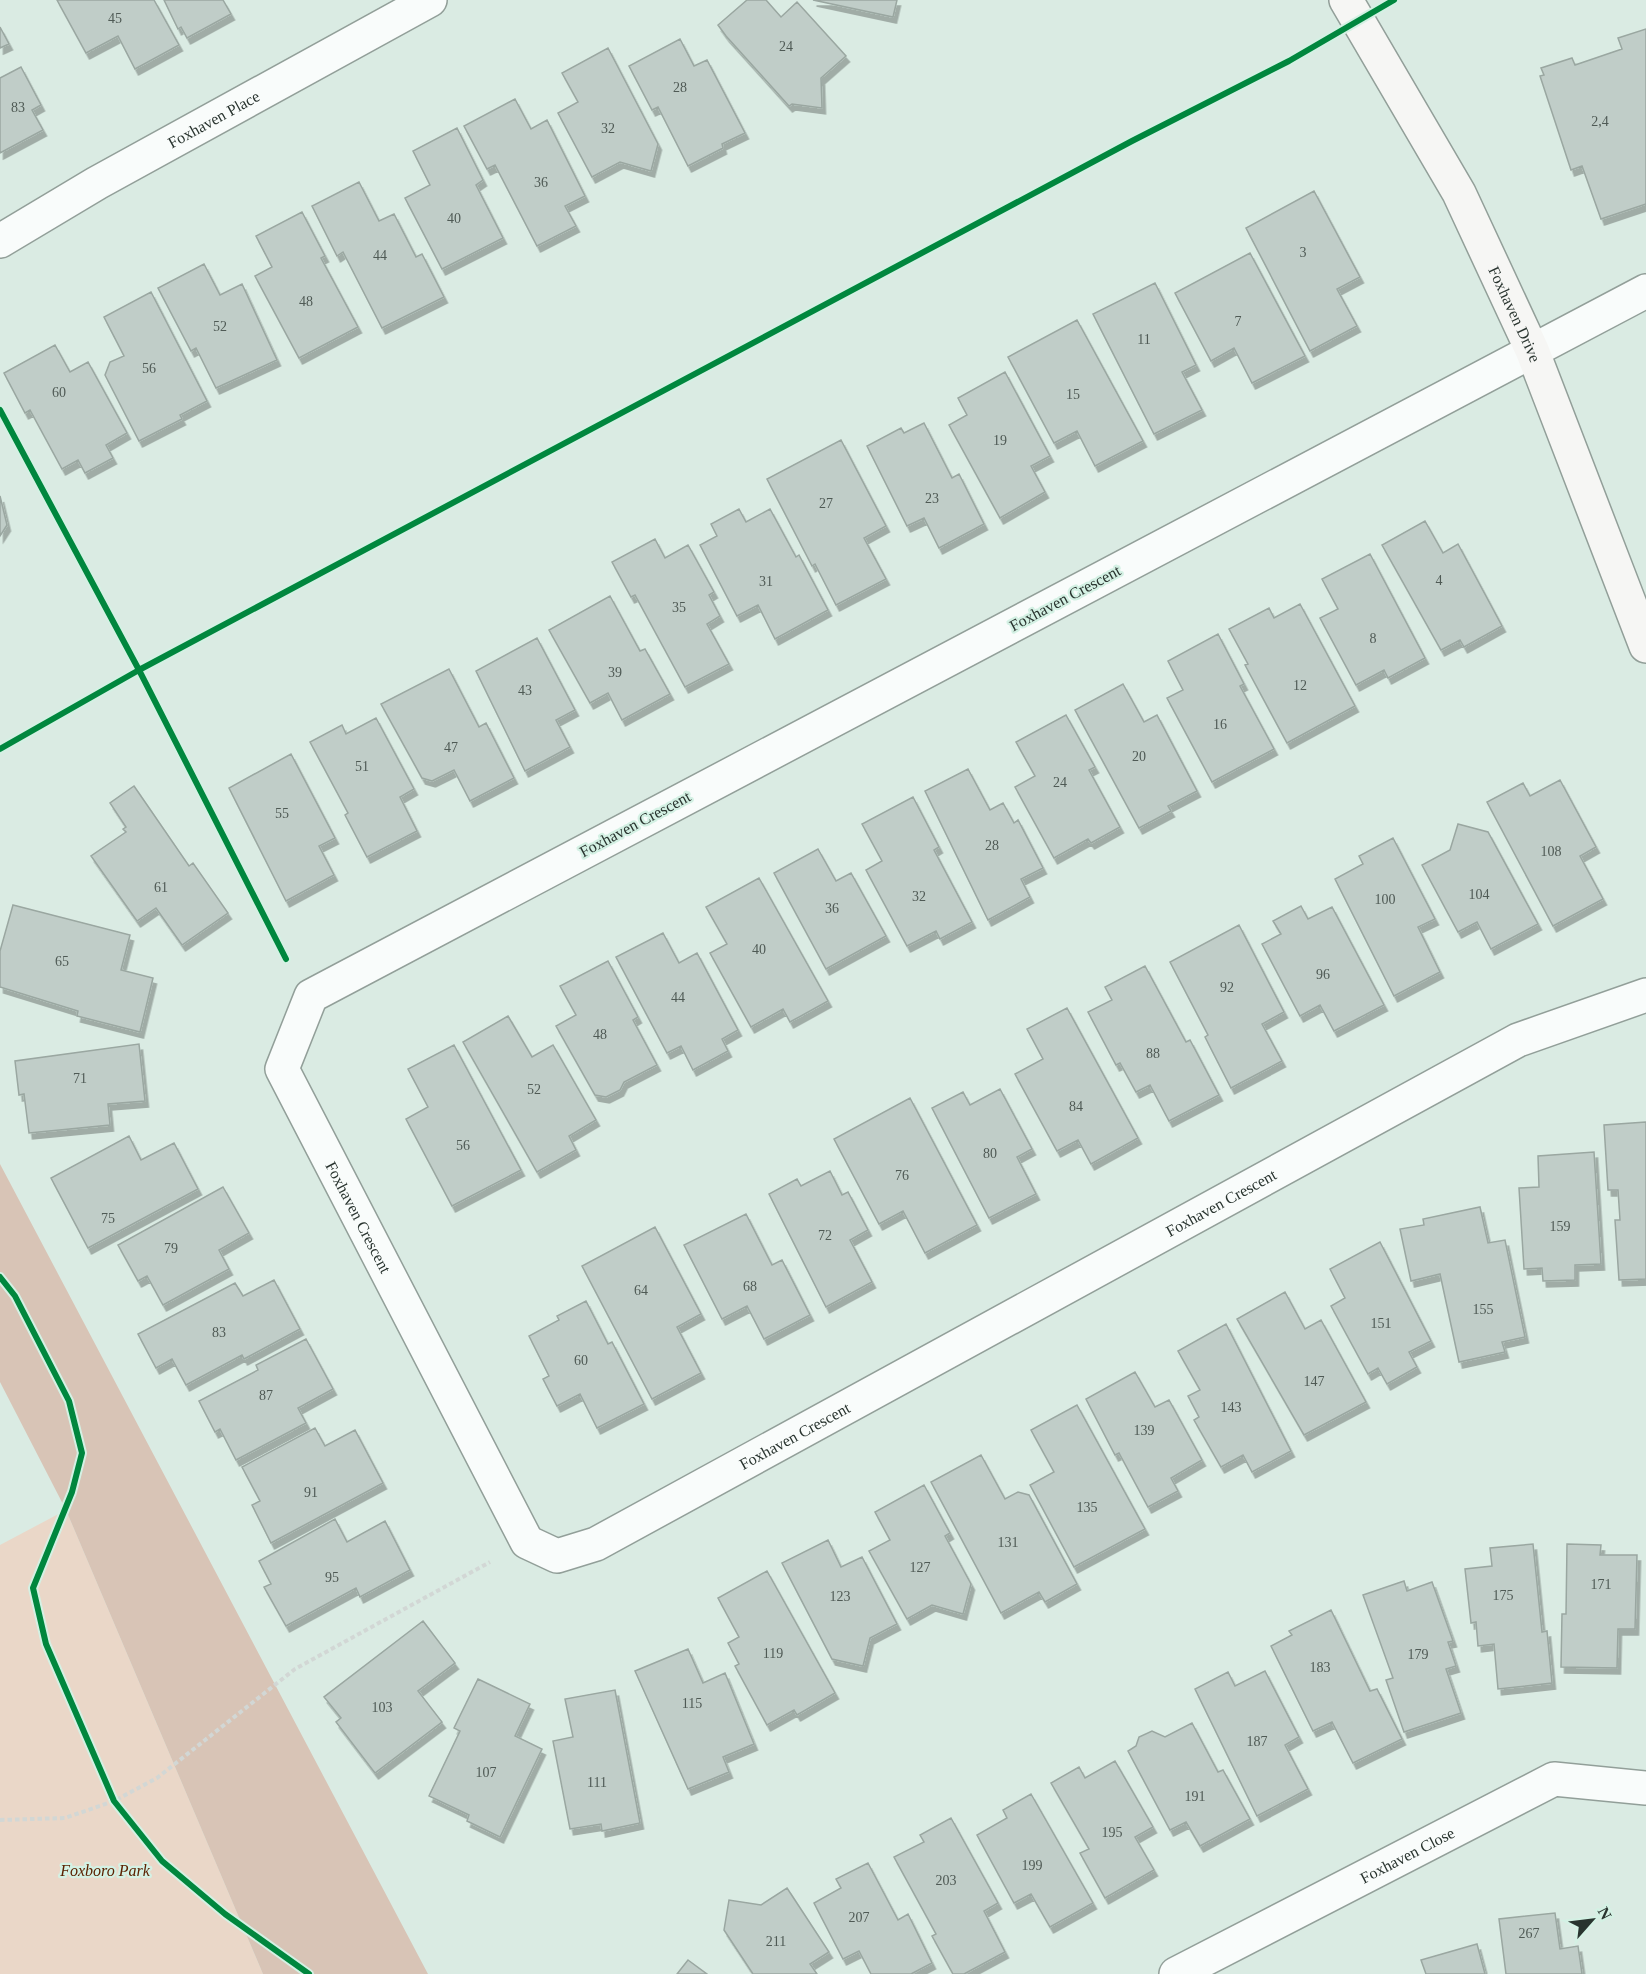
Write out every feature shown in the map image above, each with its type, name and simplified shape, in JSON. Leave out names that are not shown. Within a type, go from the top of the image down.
[{"type":"street","name":"Foxhaven Place","points":[[0,241],[97,183],[430,0]]},
{"type":"street","name":"Foxhaven Drive","points":[[1346,0],[1459,193],[1532,350],[1646,646]]},
{"type":"street","name":"Foxhaven Crescent","points":[[1646,291],[310,996],[282,1070],[527,1542],[557,1556],[596,1544],[1518,1040],[1646,995]]},
{"type":"street","name":"Foxhaven Close","points":[[1176,1974],[1554,1779],[1646,1788]]},
{"type":"path","points":[[0,1277],[15,1296],[69,1401],[82,1453],[72,1492],[33,1588],[46,1644],[114,1801],[162,1861],[225,1914],[309,1974]]},
{"type":"path","points":[[0,1820],[65,1818],[114,1801],[157,1778],[296,1669],[527,1542]]},
{"type":"green space","name":"Foxboro Park","points":[[66,1510],[263,1974],[0,1974],[0,1545]]},
{"type":"shaded area","points":[[0,1164],[428,1974],[263,1974],[66,1510],[0,1382]]},
{"type":"building","points":[[57,0],[154,0],[179,45],[135,69],[118,36],[86,53]]},
{"type":"building","points":[[164,0],[223,0],[231,14],[187,38],[181,27],[178,29]]},
{"type":"building","points":[[747,0],[766,0],[781,17],[797,2],[846,56],[821,78],[822,108],[792,104],[789,106],[718,25]]},
{"type":"building","points":[[813,0],[897,0],[893,17]]},
{"type":"building","points":[[0,27],[9,44],[0,48]]},
{"type":"building","points":[[1646,29],[1646,204],[1601,219],[1582,166],[1571,170],[1540,76],[1544,75],[1541,68],[1572,58],[1575,65],[1622,49],[1618,38]]},
{"type":"building","points":[[680,39],[694,66],[707,60],[745,133],[722,144],[723,148],[688,166],[658,107],[652,110],[629,66]]},
{"type":"building","points":[[608,48],[658,144],[651,171],[620,162],[592,177],[558,113],[578,102],[562,73]]},
{"type":"building","points":[[21,67],[41,105],[32,110],[43,130],[0,153],[0,78]]},
{"type":"building","points":[[515,99],[531,129],[547,120],[585,196],[565,206],[576,226],[537,246],[495,165],[487,169],[464,126]]},
{"type":"building","points":[[457,128],[483,180],[476,185],[503,238],[442,269],[405,198],[430,185],[413,151]]},
{"type":"building","points":[[359,182],[379,221],[394,214],[416,257],[422,254],[444,297],[382,328],[343,252],[337,256],[312,206]]},
{"type":"building","points":[[1314,191],[1360,277],[1337,289],[1357,326],[1310,351],[1246,228]]},
{"type":"building","points":[[302,212],[325,256],[321,258],[358,327],[299,358],[255,276],[272,267],[256,236]]},
{"type":"building","points":[[1250,253],[1305,356],[1252,383],[1234,348],[1211,361],[1175,293]]},
{"type":"building","points":[[204,264],[220,295],[242,284],[277,360],[216,388],[196,348],[191,351],[158,288]]},
{"type":"building","points":[[1155,283],[1196,365],[1182,372],[1202,410],[1154,434],[1093,314]]},
{"type":"building","points":[[151,292],[207,401],[180,415],[182,419],[139,441],[105,375],[110,362],[124,356],[104,317]]},
{"type":"building","points":[[1077,320],[1143,441],[1095,466],[1077,431],[1054,443],[1008,357]]},
{"type":"building","points":[[55,345],[70,372],[88,362],[127,433],[106,445],[113,458],[85,473],[78,460],[62,469],[30,410],[25,413],[4,373]]},
{"type":"building","points":[[1005,372],[1050,456],[1031,466],[1045,492],[1000,518],[949,425],[967,415],[958,398]]},
{"type":"building","points":[[924,423],[952,478],[959,474],[984,524],[939,548],[924,518],[907,526],[867,446],[901,428],[904,433]]},
{"type":"building","points":[[841,440],[886,526],[864,538],[886,579],[836,605],[815,564],[812,566],[767,479]]},
{"type":"building","points":[[0,496],[7,525],[0,536]]},
{"type":"building","points":[[739,509],[746,522],[770,509],[796,557],[799,555],[828,610],[775,639],[758,605],[737,616],[700,545],[717,536],[711,524]]},
{"type":"building","points":[[1425,521],[1443,553],[1458,544],[1502,626],[1464,647],[1460,640],[1441,650],[1382,545]]},
{"type":"building","points":[[655,539],[665,558],[688,545],[714,592],[709,595],[720,616],[707,624],[729,664],[685,687],[635,595],[631,597],[612,562]]},
{"type":"building","points":[[1370,554],[1425,658],[1388,678],[1384,670],[1356,685],[1320,618],[1338,609],[1322,579]]},
{"type":"building","points":[[610,596],[640,651],[645,649],[670,694],[622,720],[608,693],[590,703],[549,630]]},
{"type":"building","points":[[1300,604],[1355,706],[1287,743],[1245,665],[1248,664],[1229,629],[1269,608],[1274,618]]},
{"type":"building","points":[[1218,634],[1244,684],[1240,686],[1274,749],[1212,782],[1167,698],[1183,690],[1168,661]]},
{"type":"building","points":[[537,638],[575,710],[556,720],[570,747],[525,771],[476,671]]},
{"type":"building","points":[[449,669],[479,727],[486,723],[514,778],[470,801],[454,770],[432,781],[422,778],[381,704]]},
{"type":"building","points":[[1123,684],[1144,722],[1157,715],[1197,791],[1168,806],[1171,811],[1139,828],[1075,710]]},
{"type":"building","points":[[1066,715],[1095,767],[1089,770],[1120,827],[1091,843],[1088,839],[1054,858],[1015,787],[1035,776],[1016,742]]},
{"type":"building","points":[[376,718],[414,789],[400,797],[417,831],[367,857],[345,815],[348,813],[310,742],[342,725],[346,734]]},
{"type":"building","points":[[291,754],[335,838],[319,846],[334,875],[286,901],[229,788]]},
{"type":"building","points":[[968,769],[990,810],[1003,803],[1014,823],[1018,820],[1043,868],[1021,879],[1030,897],[988,920],[925,791]]},
{"type":"building","points":[[1560,780],[1596,847],[1580,856],[1603,899],[1553,926],[1487,802],[1523,783],[1530,796]]},
{"type":"building","points":[[134,786],[189,866],[193,863],[228,913],[182,945],[156,908],[137,921],[91,856],[126,832],[123,829],[126,827],[110,803]]},
{"type":"building","points":[[913,797],[939,847],[934,850],[972,922],[940,939],[936,931],[907,946],[866,870],[882,861],[862,824]]},
{"type":"building","points":[[1458,824],[1488,832],[1538,924],[1491,949],[1477,922],[1458,932],[1422,865],[1450,850]]},
{"type":"building","points":[[1393,838],[1435,919],[1418,927],[1440,972],[1394,996],[1335,879],[1363,864],[1359,856]]},
{"type":"building","points":[[818,849],[836,881],[851,873],[886,936],[826,969],[774,873]]},
{"type":"building","points":[[759,878],[828,1001],[790,1022],[783,1009],[751,1027],[710,953],[727,944],[706,907]]},
{"type":"building","points":[[13,905],[130,935],[121,970],[153,978],[140,1032],[77,1016],[78,1011],[0,987],[0,951]]},
{"type":"building","points":[[1301,906],[1308,919],[1332,907],[1384,1005],[1334,1031],[1320,1005],[1300,1016],[1262,944],[1281,934],[1273,921]]},
{"type":"building","points":[[1239,925],[1284,1012],[1262,1024],[1282,1061],[1231,1088],[1205,1037],[1208,1035],[1170,962]]},
{"type":"building","points":[[663,933],[679,963],[697,953],[738,1030],[722,1039],[728,1051],[693,1070],[681,1046],[667,1053],[616,957]]},
{"type":"building","points":[[608,961],[638,1017],[633,1020],[657,1065],[624,1082],[620,1090],[606,1097],[595,1095],[556,1026],[576,1015],[560,986]]},
{"type":"building","points":[[1145,966],[1186,1042],[1190,1040],[1219,1095],[1169,1121],[1150,1085],[1136,1092],[1120,1063],[1116,1065],[1088,1012],[1112,1000],[1105,987]]},
{"type":"building","points":[[1067,1008],[1138,1138],[1091,1164],[1078,1140],[1057,1151],[1015,1074],[1043,1059],[1027,1029]]},
{"type":"building","points":[[508,1016],[532,1057],[553,1045],[596,1120],[569,1136],[576,1150],[537,1172],[463,1042]]},
{"type":"building","points":[[139,1044],[145,1101],[108,1104],[110,1125],[29,1133],[24,1094],[19,1095],[15,1061]]},
{"type":"building","points":[[454,1045],[521,1170],[452,1206],[406,1119],[428,1107],[408,1069]]},
{"type":"building","points":[[1000,1089],[1032,1149],[1017,1157],[1036,1194],[989,1218],[932,1108],[963,1092],[970,1105]]},
{"type":"building","points":[[910,1098],[977,1225],[925,1253],[903,1211],[879,1224],[834,1139]]},
{"type":"building","points":[[1646,1122],[1646,1279],[1619,1280],[1615,1220],[1620,1220],[1618,1190],[1608,1190],[1604,1125]]},
{"type":"building","points":[[129,1136],[141,1160],[174,1143],[198,1189],[88,1248],[51,1178]]},
{"type":"building","points":[[1594,1152],[1601,1264],[1575,1265],[1575,1280],[1543,1281],[1542,1268],[1524,1269],[1519,1188],[1539,1187],[1538,1156]]},
{"type":"building","points":[[830,1171],[842,1195],[848,1192],[868,1230],[850,1240],[872,1282],[826,1307],[769,1194],[797,1179],[801,1186]]},
{"type":"building","points":[[223,1187],[249,1233],[219,1250],[229,1269],[163,1305],[147,1276],[138,1281],[118,1245]]},
{"type":"building","points":[[1480,1207],[1488,1243],[1505,1240],[1525,1337],[1502,1342],[1505,1352],[1459,1362],[1440,1274],[1411,1281],[1400,1229],[1424,1225],[1423,1219]]},
{"type":"building","points":[[746,1214],[772,1265],[782,1260],[810,1315],[764,1339],[747,1306],[722,1319],[684,1245]]},
{"type":"building","points":[[655,1227],[701,1314],[677,1327],[701,1373],[652,1399],[582,1266]]},
{"type":"building","points":[[1380,1242],[1431,1341],[1409,1352],[1417,1367],[1387,1384],[1378,1368],[1368,1374],[1331,1306],[1345,1298],[1330,1269]]},
{"type":"building","points":[[274,1280],[300,1329],[244,1359],[242,1355],[186,1385],[172,1359],[156,1368],[138,1334],[235,1283],[243,1296]]},
{"type":"building","points":[[1285,1292],[1305,1329],[1321,1320],[1366,1402],[1304,1435],[1237,1319]]},
{"type":"building","points":[[586,1301],[608,1344],[612,1342],[644,1404],[597,1428],[580,1394],[557,1406],[543,1379],[549,1376],[529,1336],[559,1320],[557,1316]]},
{"type":"building","points":[[1226,1324],[1291,1451],[1252,1472],[1243,1455],[1221,1467],[1194,1420],[1199,1417],[1188,1396],[1200,1390],[1178,1351]]},
{"type":"building","points":[[306,1339],[333,1389],[298,1408],[306,1423],[236,1460],[220,1429],[215,1432],[199,1401],[258,1370],[256,1365]]},
{"type":"building","points":[[1135,1372],[1155,1407],[1169,1400],[1202,1460],[1171,1478],[1178,1491],[1148,1507],[1119,1453],[1115,1455],[1086,1399]]},
{"type":"building","points":[[1077,1405],[1145,1529],[1074,1567],[1030,1485],[1054,1472],[1031,1430]]},
{"type":"building","points":[[315,1428],[325,1446],[355,1430],[383,1483],[271,1543],[252,1505],[260,1501],[242,1467]]},
{"type":"building","points":[[981,1455],[1005,1499],[1018,1492],[1029,1495],[1077,1584],[1045,1602],[1039,1592],[1001,1613],[931,1482]]},
{"type":"building","points":[[924,1485],[950,1533],[945,1536],[971,1584],[963,1614],[932,1605],[907,1619],[869,1551],[890,1540],[875,1512]]},
{"type":"building","points":[[335,1519],[347,1542],[385,1521],[410,1570],[360,1597],[356,1588],[286,1626],[264,1587],[271,1584],[259,1561]]},
{"type":"building","points":[[828,1540],[841,1567],[862,1557],[897,1624],[870,1638],[863,1666],[832,1659],[782,1563]]},
{"type":"building","points":[[1533,1544],[1542,1632],[1547,1631],[1552,1683],[1498,1689],[1494,1644],[1478,1646],[1476,1622],[1471,1623],[1465,1569],[1492,1566],[1490,1548]]},
{"type":"building","points":[[1567,1544],[1601,1545],[1600,1555],[1637,1555],[1635,1629],[1618,1629],[1617,1668],[1561,1667],[1562,1614],[1566,1614]]},
{"type":"building","points":[[767,1571],[835,1693],[797,1715],[794,1710],[767,1725],[735,1666],[739,1664],[728,1643],[739,1637],[718,1598]]},
{"type":"building","points":[[1404,1581],[1407,1591],[1432,1582],[1453,1641],[1448,1642],[1456,1666],[1446,1669],[1461,1713],[1404,1732],[1386,1680],[1393,1678],[1363,1595]]},
{"type":"building","points":[[1331,1610],[1370,1691],[1377,1689],[1402,1739],[1353,1763],[1332,1722],[1313,1731],[1271,1646],[1292,1635],[1289,1631]]},
{"type":"building","points":[[423,1621],[455,1663],[418,1691],[442,1722],[375,1773],[336,1722],[341,1718],[324,1697]]},
{"type":"building","points":[[688,1649],[703,1683],[725,1673],[754,1744],[723,1757],[729,1772],[688,1789],[635,1671]]},
{"type":"building","points":[[1265,1671],[1299,1737],[1285,1745],[1308,1789],[1257,1816],[1195,1689],[1228,1672],[1235,1686]]},
{"type":"building","points":[[478,1679],[530,1704],[515,1736],[542,1749],[500,1837],[467,1821],[469,1815],[429,1796],[460,1731],[454,1728]]},
{"type":"building","points":[[615,1690],[640,1823],[602,1831],[601,1824],[570,1829],[553,1741],[573,1737],[565,1699]]},
{"type":"building","points":[[1192,1723],[1218,1772],[1223,1770],[1250,1819],[1200,1846],[1186,1822],[1170,1830],[1128,1751],[1136,1746],[1139,1737],[1152,1731],[1165,1737]]},
{"type":"building","points":[[1115,1761],[1153,1827],[1135,1837],[1154,1870],[1105,1898],[1080,1853],[1089,1849],[1051,1783],[1079,1767],[1085,1778]]},
{"type":"building","points":[[1031,1794],[1093,1903],[1050,1927],[1031,1894],[1014,1903],[977,1835],[1007,1818],[1003,1810]]},
{"type":"building","points":[[951,1818],[998,1903],[984,1911],[1005,1952],[964,1974],[953,1974],[932,1936],[936,1934],[894,1857],[924,1842],[920,1835]]},
{"type":"building","points":[[868,1863],[898,1920],[908,1914],[932,1963],[911,1974],[871,1974],[859,1951],[843,1959],[814,1903],[841,1888],[836,1879]]},
{"type":"building","points":[[787,1888],[829,1952],[810,1964],[817,1974],[753,1974],[724,1930],[729,1900],[761,1905]]},
{"type":"building","points":[[1555,1913],[1560,1949],[1578,1946],[1582,1974],[1506,1974],[1499,1919]]},
{"type":"building","points":[[1477,1944],[1485,1974],[1426,1974],[1421,1960]]},
{"type":"building","points":[[688,1960],[707,1974],[677,1974]]},
{"type":"cycle path","points":[[0,749],[139,670],[1132,141],[1289,61],[1394,0]]},
{"type":"cycle path","points":[[0,410],[139,670],[286,959]]},
{"type":"cycle path","points":[[0,1277],[15,1296],[69,1401],[82,1453],[72,1492],[33,1588],[46,1644],[114,1801],[162,1861],[225,1914],[309,1974]]}]
